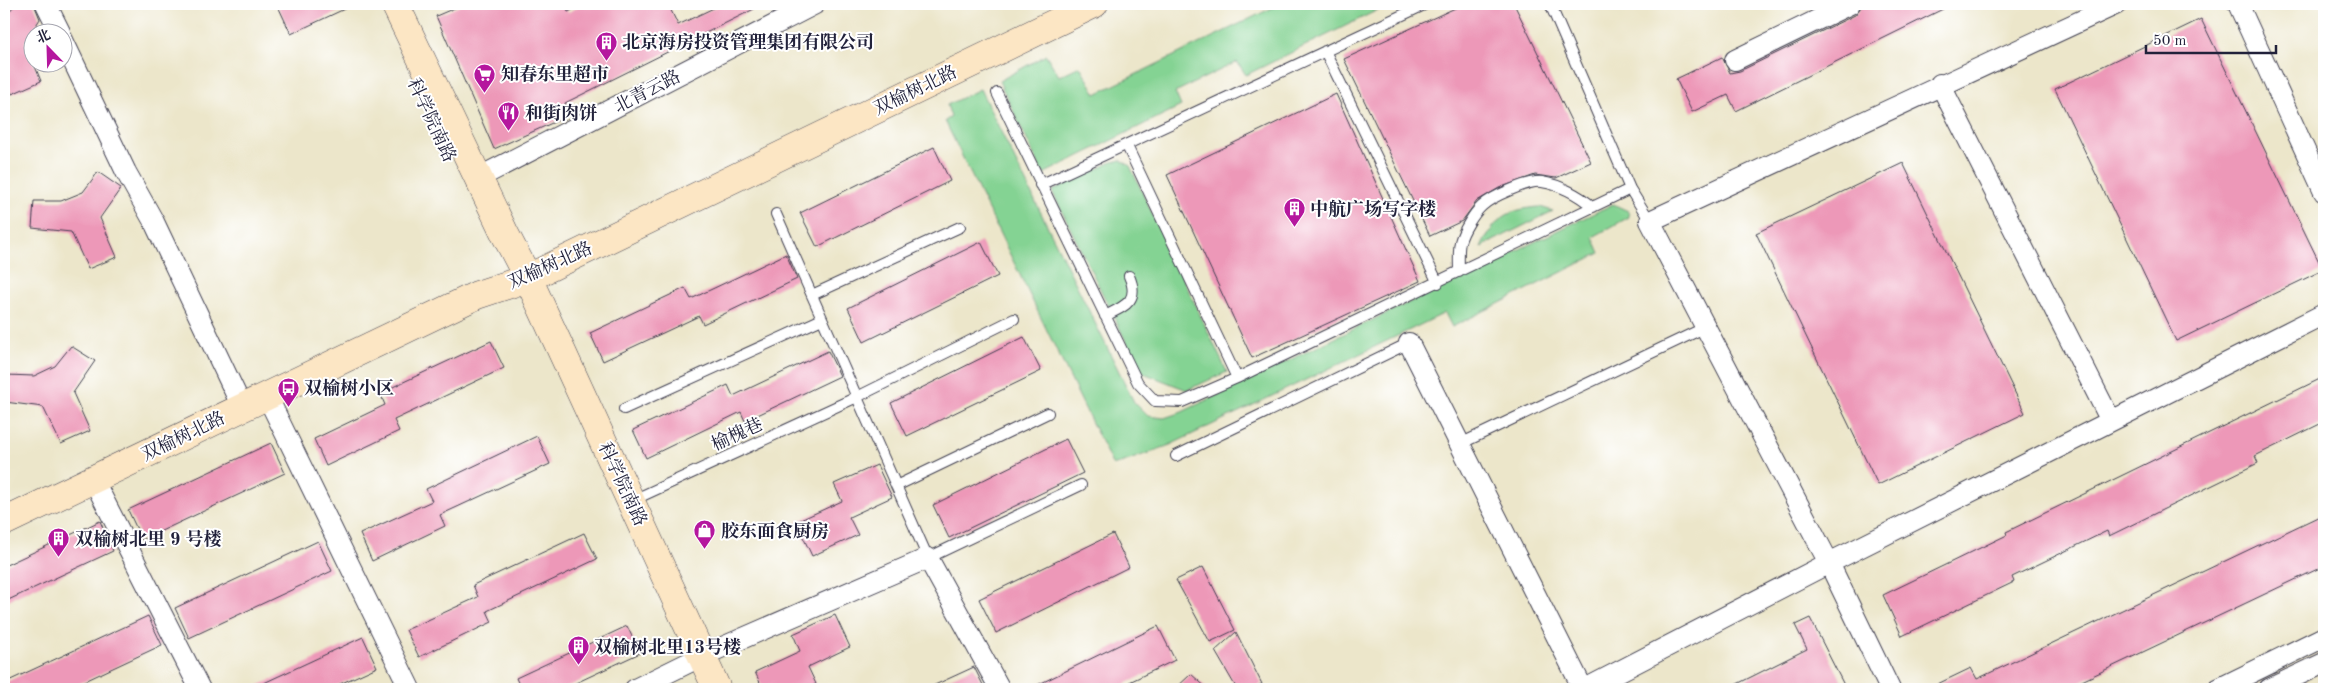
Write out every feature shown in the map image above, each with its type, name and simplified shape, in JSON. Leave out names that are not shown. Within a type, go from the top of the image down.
[{"type":"street","points":[[46,4],[55,22]]},
{"type":"street","name":"科学院南路","points":[[376,4],[490,242],[528,278]]},
{"type":"street","name":"科学院南路","points":[[395,4],[528,278],[717,689]]},
{"type":"street","name":"北青云路","points":[[478,178],[815,4]]},
{"type":"street","name":"双榆树北路","points":[[4,522],[477,295],[528,278],[1094,4]]},
{"type":"street","points":[[1734,60],[1850,4]]},
{"type":"street","points":[[1890,689],[1829,563],[1650,221],[1940,84],[2117,4]]},
{"type":"street","points":[[2238,4],[2324,192]]},
{"type":"street","points":[[72,59],[126,172],[154,222],[242,408]]},
{"type":"street","points":[[1940,84],[2112,421]]},
{"type":"street","points":[[1409,343],[1584,689],[1829,563],[2324,314]]},
{"type":"street","points":[[267,396],[410,689]]},
{"type":"street","points":[[94,478],[200,689]]},
{"type":"street","points":[[634,689],[702,656],[928,558],[1000,689]]},
{"type":"street","points":[[2218,689],[2324,637]]},
{"type":"street","points":[[2269,689],[2324,663]]},
{"type":"lane","points":[[1040,185],[1127,146],[1426,4]]},
{"type":"lane","points":[[1550,4],[1630,189],[1650,221]]},
{"type":"lane","points":[[1325,51],[1438,283]]},
{"type":"lane","points":[[997,93],[1040,185],[1138,383],[1155,401],[1182,402],[1237,378],[1630,189]]},
{"type":"lane","points":[[1127,146],[1237,378]]},
{"type":"lane","points":[[1459,272],[1460,242],[1468,225],[1482,206],[1499,196],[1518,187],[1540,182],[1581,197],[1593,206]]},
{"type":"lane","points":[[776,214],[928,558],[1081,485]]},
{"type":"lane","points":[[812,296],[960,227]]},
{"type":"lane","points":[[1105,316],[1120,309],[1131,300],[1134,291],[1130,276]]},
{"type":"lane","points":[[624,409],[822,319]]},
{"type":"lane","name":"榆槐巷","points":[[630,501],[857,397],[1014,319]]},
{"type":"lane","points":[[1460,444],[1706,328]]},
{"type":"lane","points":[[1176,456],[1409,343]]},
{"type":"lane","points":[[896,486],[1048,414]]},
{"type":"green space","points":[[1280,4],[1390,4],[1246,75],[1237,62],[1175,92],[1181,106],[1043,174],[999,81],[1046,55],[1059,76],[1080,66],[1096,94]]},
{"type":"green space","points":[[980,89],[1134,402],[1148,416],[1164,418],[1182,412],[1613,204],[1628,211],[1629,217],[1593,237],[1600,253],[1452,327],[1445,313],[1170,445],[1113,466],[945,121],[951,117],[947,105]]},
{"type":"green space","points":[[1121,160],[1130,166],[1227,372],[1187,390],[1141,372],[1052,191],[1112,162]]},
{"type":"green space","points":[[1540,207],[1553,211],[1481,247],[1492,229],[1504,217],[1519,210]]},
{"type":"building","points":[[16,4],[34,4],[40,19],[38,22],[22,22],[22,72],[37,72],[41,81],[12,94],[4,76],[4,17]]},
{"type":"building","points":[[277,4],[355,4],[291,34]]},
{"type":"building","points":[[464,4],[564,4],[568,12],[585,4],[668,4],[678,25],[722,4],[764,4],[565,103],[570,115],[494,149],[436,16]]},
{"type":"building","points":[[1464,4],[1514,4],[1591,162],[1556,178],[1535,175],[1499,188],[1477,201],[1462,221],[1430,236],[1344,59]]},
{"type":"building","points":[[1868,4],[1953,4],[1736,111],[1728,95],[1692,112],[1676,79],[1722,57],[1730,73],[1740,71],[1855,15],[1861,7]]},
{"type":"building","points":[[2201,19],[2323,270],[2176,341],[2055,89]]},
{"type":"building","name":"中航广场写字楼","points":[[1336,94],[1420,281],[1252,358],[1167,175]]},
{"type":"building","points":[[934,147],[950,181],[817,247],[800,213]]},
{"type":"building","points":[[1903,163],[2025,413],[1878,485],[1756,233]]},
{"type":"building","points":[[98,172],[121,188],[100,218],[117,257],[88,269],[71,232],[32,228],[34,201],[61,201],[83,192]]},
{"type":"building","points":[[981,242],[998,276],[864,342],[848,308]]},
{"type":"building","points":[[786,254],[797,279],[703,324],[699,316],[603,361],[590,333],[685,288],[691,299]]},
{"type":"building","points":[[1024,337],[1041,371],[907,436],[891,403]]},
{"type":"building","points":[[491,341],[504,368],[394,420],[399,431],[326,466],[314,439],[385,405],[380,393]]},
{"type":"building","points":[[71,346],[95,361],[73,393],[90,431],[61,444],[43,407],[5,402],[6,375],[34,376],[55,366]]},
{"type":"building","points":[[828,351],[840,376],[745,421],[741,412],[646,458],[633,430],[728,385],[733,396]]},
{"type":"building","points":[[2324,377],[2324,422],[2255,456],[2258,463],[2109,536],[2107,531],[2012,577],[2014,582],[1902,636],[1883,595],[2007,535],[2006,532]]},
{"type":"building","points":[[537,436],[550,464],[440,515],[445,526],[372,561],[360,534],[432,501],[426,489]]},
{"type":"building","points":[[1066,439],[1083,473],[949,538],[933,505]]},
{"type":"building","points":[[271,443],[285,473],[142,540],[128,510]]},
{"type":"building","points":[[877,465],[892,497],[849,517],[858,535],[812,556],[796,522],[842,501],[834,484]]},
{"type":"building","points":[[2324,514],[2324,566],[2065,689],[1927,689],[1971,668],[1977,679]]},
{"type":"building","name":"双榆树北里 9 号楼","points":[[100,521],[113,551],[4,602],[4,566]]},
{"type":"building","points":[[584,533],[597,559],[487,611],[492,622],[419,657],[406,630],[478,597],[473,585]]},
{"type":"building","points":[[1113,534],[1129,567],[996,633],[979,599]]},
{"type":"building","points":[[318,541],[332,571],[189,638],[175,608]]},
{"type":"building","points":[[1203,567],[1235,630],[1210,642],[1176,580]]},
{"type":"building","points":[[835,615],[850,647],[808,667],[816,684],[806,689],[763,689],[755,672],[800,651],[793,634]]},
{"type":"building","points":[[148,616],[162,645],[68,689],[4,689],[4,683]]},
{"type":"building","points":[[1810,618],[1846,689],[1727,689],[1807,649],[1795,625]]},
{"type":"building","name":"双榆树北里13号楼","points":[[627,626],[640,653],[563,689],[521,689],[516,678]]},
{"type":"building","points":[[1158,626],[1175,660],[1115,689],[1029,689]]},
{"type":"building","points":[[1236,632],[1262,684],[1250,689],[1237,689],[1215,651]]},
{"type":"building","points":[[363,637],[377,667],[329,689],[251,689]]},
{"type":"building","points":[[974,667],[985,689],[926,689]]},
{"type":"building","points":[[1191,674],[1208,689],[1175,689]]},
{"type":"place","name":"北京海房投资管理集团有限公司","points":[[606,61]]},
{"type":"place","name":"知春东里超市","points":[[485,93]]},
{"type":"place","name":"和街肉饼","points":[[509,132]]},
{"type":"place","name":"中航广场写字楼","points":[[1294,228]]},
{"type":"place","name":"双榆树小区","points":[[288,407]]},
{"type":"place","name":"胶东面食厨房","points":[[705,550]]},
{"type":"place","name":"双榆树北里 9 号楼","points":[[59,558]]},
{"type":"place","name":"双榆树北里13号楼","points":[[578,666]]}]
